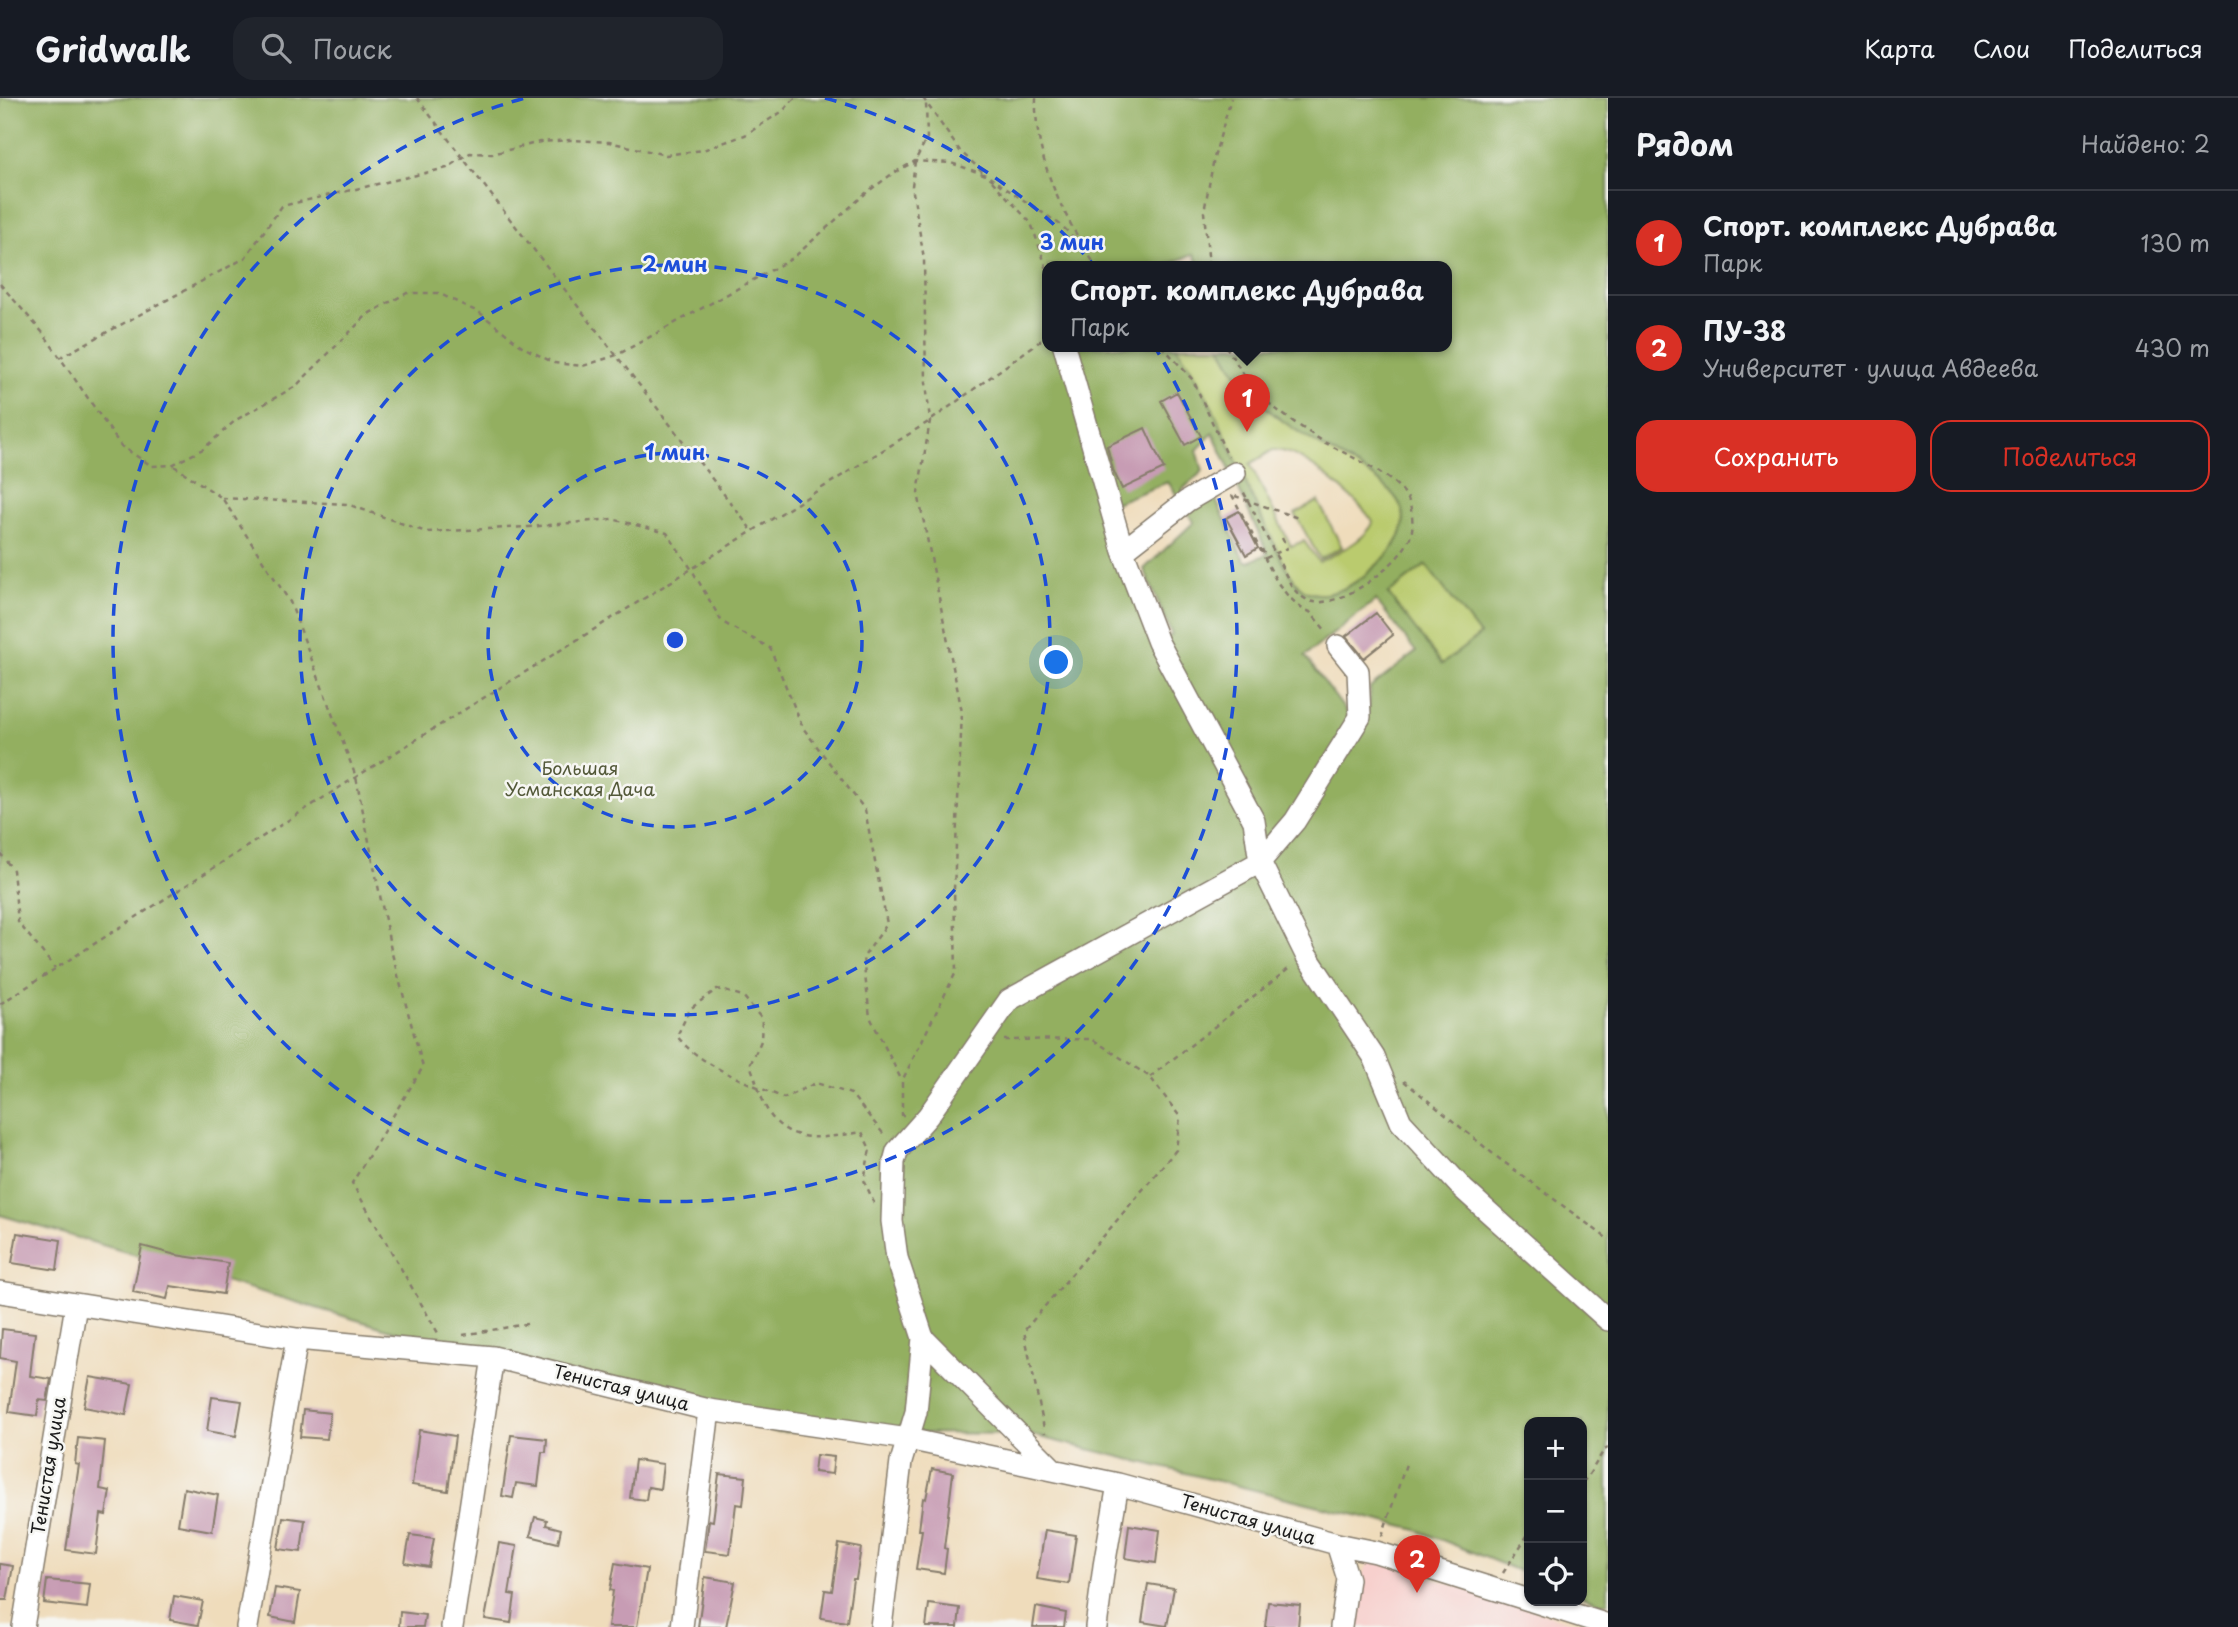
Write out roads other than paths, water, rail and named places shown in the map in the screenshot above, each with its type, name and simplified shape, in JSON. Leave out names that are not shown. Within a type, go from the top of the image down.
[{"type":"street","points":[[1066,352],[1123,551],[1158,642],[1254,821],[1259,862],[1306,956],[1374,1057],[1401,1122],[1463,1189],[1608,1320]]},
{"type":"street","points":[[1123,551],[1181,505],[1231,483]]},
{"type":"street","points":[[881,1627],[901,1462],[916,1412],[923,1338],[897,1258],[892,1221],[894,1162],[897,1152],[928,1116],[999,1012],[1015,995],[1259,862],[1295,821],[1360,717],[1358,671],[1338,646]]},
{"type":"street","name":"Тенистая улица","points":[[0,1292],[297,1339],[492,1357],[709,1410],[908,1439],[1118,1483],[1337,1544],[1348,1579],[1340,1627]]},
{"type":"street","name":"Тенистая улица","points":[[23,1627],[76,1305]]},
{"type":"street","points":[[923,1338],[1053,1469]]},
{"type":"street","points":[[247,1627],[297,1339]]},
{"type":"street","points":[[452,1627],[492,1357]]},
{"type":"street","name":"Тенистая улица","points":[[682,1627],[709,1410]]},
{"type":"street","points":[[1096,1627],[1118,1483]]},
{"type":"street","points":[[1337,1544],[1376,1552],[1524,1598]]},
{"type":"street","points":[[1549,1606],[1608,1625]]},
{"type":"place","name":"Спорт. комплекс Дубрава","points":[[1247,432]]},
{"type":"place","name":"ПУ-38","points":[[1417,1593]]},
{"type":"park label","name":"Большая Усманская Дача","points":[[580,779]]}]
